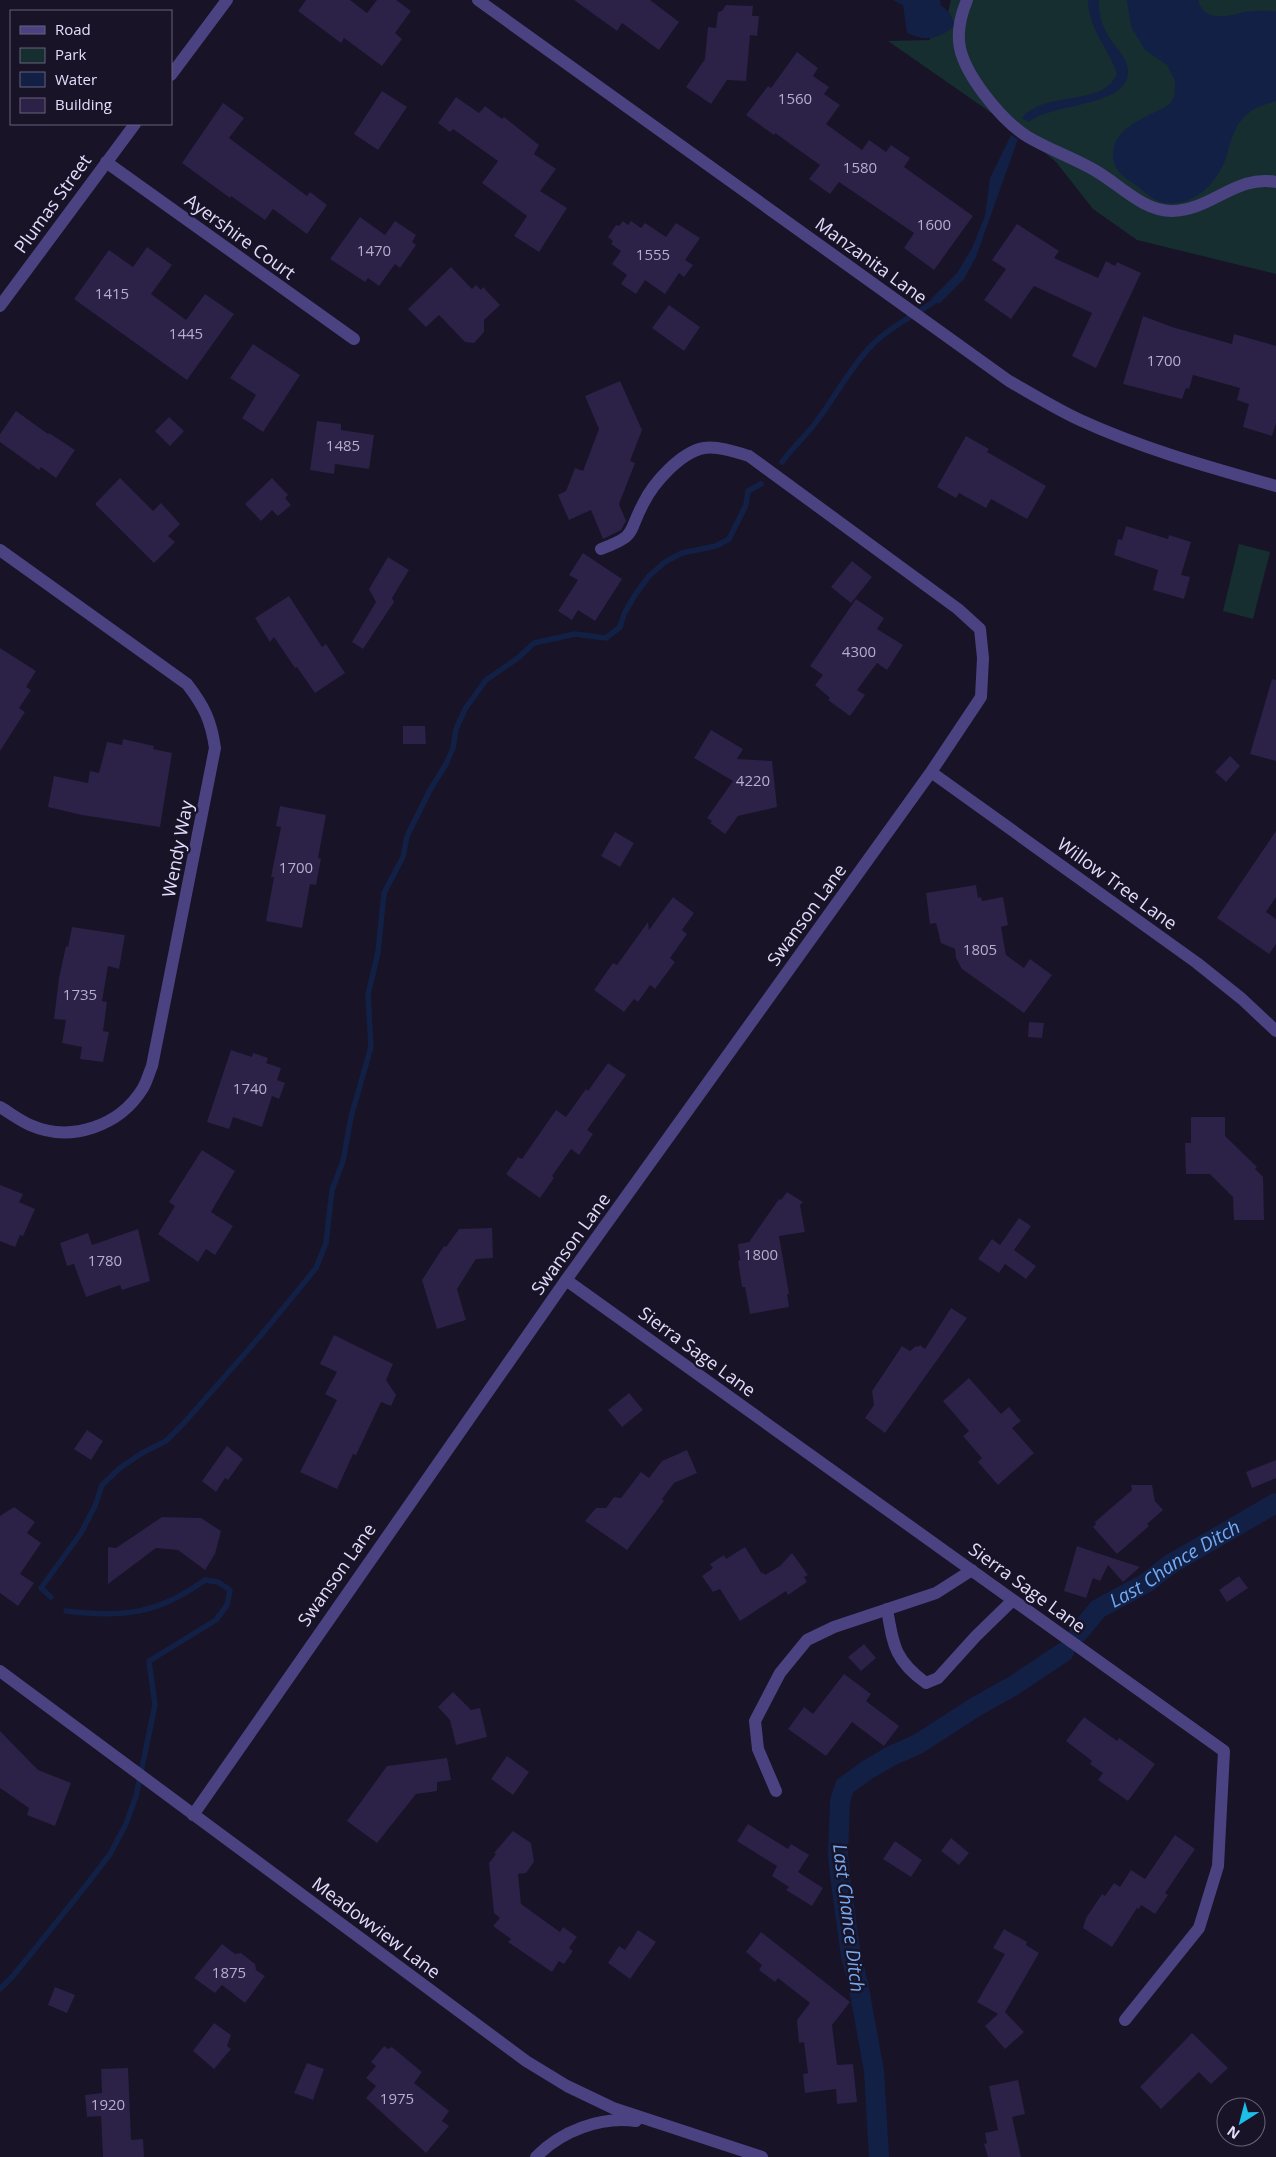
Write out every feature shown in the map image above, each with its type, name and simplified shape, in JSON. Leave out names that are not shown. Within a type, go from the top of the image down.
[{"type":"street","points":[[172,74],[227,0]]},
{"type":"street","name":"Manzanita Lane","points":[[478,0],[1009,381],[1078,419],[1149,448],[1276,486]]},
{"type":"street","points":[[967,0],[962,17],[959,42],[968,69],[1016,130],[1080,162],[1144,203],[1158,209],[1172,211],[1187,209],[1210,201],[1240,185],[1264,180],[1276,182]]},
{"type":"street","name":"Plumas Street","points":[[0,306],[134,125]]},
{"type":"street","name":"Ayershire Court","points":[[106,162],[354,339]]},
{"type":"street","name":"Swanson Lane","points":[[193,1814],[566,1280],[931,772],[981,697],[983,658],[980,629],[958,608],[749,456],[726,450],[704,448],[685,455],[662,477],[643,503],[631,533],[621,542],[601,549]]},
{"type":"street","name":"Wendy Way","points":[[0,550],[187,684],[203,705],[210,719],[216,748],[152,1066],[144,1087],[130,1106],[113,1119],[93,1128],[73,1132],[51,1131],[29,1125],[0,1107]]},
{"type":"street","name":"Willow Tree Lane","points":[[931,772],[1197,963],[1242,999],[1276,1031]]},
{"type":"street","name":"Sierra Sage Lane","points":[[566,1280],[1224,1751],[1218,1866],[1199,1928],[1124,2020]]},
{"type":"street","points":[[776,1791],[758,1749],[755,1721],[780,1673],[808,1640],[834,1627],[936,1593],[972,1570]]},
{"type":"street","points":[[887,1609],[893,1646],[912,1673],[926,1683],[938,1678],[976,1636],[1013,1600]]},
{"type":"street","name":"Meadowview Lane","points":[[0,1671],[526,2061],[613,2108],[762,2157]]},
{"type":"street","points":[[536,2157],[564,2136],[587,2126],[628,2120],[660,2125]]},
{"type":"green space","points":[[951,0],[1276,0],[1276,274],[1137,240],[1093,209],[1056,162],[1026,137],[888,41],[929,40],[946,21]]},
{"type":"green space","points":[[1239,544],[1270,552],[1253,619],[1223,611]]},
{"type":"water","points":[[893,0],[940,0],[941,5],[950,13],[955,26],[943,34],[932,38],[914,36],[907,33],[903,5]]},
{"type":"water","points":[[1088,0],[1099,0],[1099,11],[1103,26],[1127,64],[1128,74],[1124,85],[1114,93],[1101,99],[1054,111],[1029,122],[1022,118],[1032,109],[1059,100],[1099,91],[1110,84],[1117,74],[1091,20]]},
{"type":"water","points":[[1127,0],[1198,0],[1205,11],[1215,16],[1228,16],[1253,11],[1276,11],[1276,101],[1254,109],[1243,118],[1236,128],[1220,171],[1201,193],[1185,201],[1165,203],[1156,200],[1123,176],[1117,170],[1114,163],[1113,154],[1119,136],[1134,123],[1170,104],[1174,97],[1175,81],[1167,65],[1145,50],[1131,27]]},
{"type":"water","points":[[1011,135],[1018,139],[976,257],[964,279],[939,304],[931,299],[957,273],[972,248],[985,216],[990,178]]},
{"type":"building","points":[[306,0],[350,0],[367,13],[377,0],[396,0],[411,11],[395,33],[402,39],[382,66],[344,38],[341,43],[298,11]]},
{"type":"building","points":[[574,0],[650,0],[679,22],[659,50],[622,23],[617,31]]},
{"type":"building","points":[[726,5],[753,6],[752,16],[759,16],[757,36],[750,35],[746,81],[727,80],[711,104],[686,87],[705,59],[708,27],[716,28],[718,12],[722,11]]},
{"type":"building","points":[[797,52],[818,68],[813,76],[829,87],[824,94],[840,105],[826,124],[862,150],[869,140],[886,152],[891,145],[910,158],[904,167],[973,216],[934,270],[904,248],[914,233],[839,182],[830,194],[809,179],[820,165],[746,115],[768,86],[771,88]]},
{"type":"building","points":[[382,91],[407,107],[378,150],[354,134]]},
{"type":"building","points":[[456,97],[479,113],[485,106],[502,119],[504,117],[539,145],[534,154],[556,169],[540,191],[567,208],[539,252],[514,236],[527,216],[482,183],[498,161],[453,129],[450,132],[438,123]]},
{"type":"building","points":[[223,103],[244,118],[229,138],[307,196],[310,192],[327,205],[307,234],[273,209],[265,220],[231,196],[230,198],[182,163]]},
{"type":"building","points":[[360,217],[385,235],[395,221],[416,235],[412,242],[416,245],[400,268],[395,264],[379,286],[368,278],[365,282],[330,259]]},
{"type":"building","points":[[623,221],[628,225],[631,221],[641,228],[645,223],[666,237],[676,223],[700,238],[685,260],[693,265],[684,277],[679,273],[665,294],[645,280],[636,294],[621,284],[627,275],[612,264],[621,251],[611,244],[613,241],[608,237],[616,225],[619,226]]},
{"type":"building","points":[[1017,224],[1059,251],[1054,258],[1098,278],[1106,261],[1115,266],[1117,262],[1141,273],[1096,368],[1072,356],[1092,313],[1034,286],[1011,319],[984,300],[1006,269],[992,260]]},
{"type":"building","points":[[147,247],[172,265],[151,294],[186,320],[205,294],[234,314],[187,380],[74,299],[109,250],[133,267]]},
{"type":"building","points":[[451,267],[472,289],[476,285],[481,290],[483,287],[500,305],[484,320],[484,332],[474,343],[465,342],[439,315],[426,327],[408,309]]},
{"type":"building","points":[[669,305],[700,327],[684,351],[652,328]]},
{"type":"building","points":[[1143,316],[1172,327],[1232,344],[1234,334],[1276,346],[1276,423],[1272,436],[1243,427],[1249,404],[1237,400],[1240,388],[1193,375],[1189,389],[1186,388],[1182,399],[1123,384]]},
{"type":"building","points":[[253,344],[300,375],[263,432],[242,418],[256,395],[230,378]]},
{"type":"building","points":[[620,381],[642,430],[630,461],[635,463],[619,504],[626,521],[621,530],[603,539],[591,510],[569,520],[558,495],[566,491],[575,468],[583,471],[599,429],[585,396]]},
{"type":"building","points":[[16,411],[48,434],[75,450],[56,478],[41,467],[39,470],[0,442],[0,434]]},
{"type":"building","points":[[169,417],[184,431],[170,446],[155,431]]},
{"type":"building","points":[[317,421],[341,424],[341,430],[374,435],[369,469],[335,464],[334,474],[310,470]]},
{"type":"building","points":[[966,436],[989,449],[987,452],[1046,486],[1027,519],[991,499],[986,508],[959,493],[956,498],[937,487]]},
{"type":"building","points":[[120,478],[153,511],[161,503],[180,524],[168,536],[175,542],[154,563],[95,504]]},
{"type":"building","points":[[272,478],[288,495],[285,498],[291,505],[278,516],[272,510],[261,521],[245,504]]},
{"type":"building","points":[[1126,526],[1168,539],[1169,535],[1191,542],[1181,575],[1190,577],[1184,599],[1153,590],[1158,570],[1114,555],[1118,539],[1122,540]]},
{"type":"building","points":[[583,553],[622,579],[595,621],[578,610],[572,620],[558,611],[578,580],[569,575]]},
{"type":"building","points":[[388,557],[409,570],[392,598],[394,602],[363,649],[352,642],[376,602],[369,589]]},
{"type":"building","points":[[852,561],[872,577],[851,603],[831,587]]},
{"type":"building","points":[[289,596],[322,647],[326,644],[345,673],[315,693],[274,637],[270,642],[255,618]]},
{"type":"building","points":[[856,599],[884,618],[877,629],[903,645],[887,670],[877,663],[857,690],[865,695],[850,716],[828,700],[830,698],[815,685],[823,675],[810,666]]},
{"type":"building","points":[[0,648],[36,671],[26,687],[31,690],[19,708],[25,712],[0,751]]},
{"type":"building","points":[[1272,679],[1276,680],[1276,761],[1250,754]]},
{"type":"building","points":[[403,726],[425,726],[426,744],[403,744]]},
{"type":"building","points":[[711,730],[743,749],[737,759],[772,761],[777,807],[738,816],[725,834],[710,823],[712,821],[707,818],[733,781],[694,758]]},
{"type":"building","points":[[123,739],[154,746],[153,749],[172,753],[160,827],[82,815],[48,807],[54,776],[88,783],[90,771],[99,773],[107,742],[122,745]]},
{"type":"building","points":[[1230,756],[1240,766],[1226,782],[1215,772]]},
{"type":"building","points":[[280,806],[326,815],[318,858],[321,859],[316,885],[310,884],[302,928],[266,921],[274,877],[271,877],[281,827],[276,826]]},
{"type":"building","points":[[1276,831],[1276,897],[1266,912],[1276,919],[1276,944],[1269,954],[1217,918]]},
{"type":"building","points":[[615,832],[634,843],[620,867],[601,856]]},
{"type":"building","points":[[976,885],[978,898],[981,897],[982,901],[1003,897],[1008,925],[1001,927],[1006,955],[1024,968],[1030,959],[1052,975],[1024,1013],[962,969],[956,958],[955,949],[941,943],[936,923],[930,924],[926,893]]},
{"type":"building","points":[[673,897],[694,913],[682,930],[687,934],[670,958],[675,962],[655,989],[650,985],[638,1002],[634,999],[624,1012],[594,990],[613,963],[617,965],[648,922],[649,930]]},
{"type":"building","points":[[72,927],[125,935],[119,969],[108,966],[102,1001],[107,1002],[103,1031],[109,1032],[103,1062],[80,1059],[82,1047],[62,1043],[66,1020],[54,1019],[59,978]]},
{"type":"building","points":[[1029,1022],[1044,1023],[1042,1038],[1028,1037]]},
{"type":"building","points":[[231,1050],[252,1057],[253,1053],[268,1058],[266,1063],[281,1068],[277,1080],[285,1083],[279,1099],[272,1096],[262,1127],[233,1117],[229,1129],[207,1122]]},
{"type":"building","points":[[608,1063],[626,1075],[587,1130],[593,1134],[579,1155],[571,1149],[552,1176],[554,1178],[540,1198],[506,1174],[518,1157],[522,1159],[556,1110],[566,1117]]},
{"type":"building","points":[[1191,1117],[1225,1117],[1225,1136],[1257,1167],[1255,1169],[1263,1177],[1264,1220],[1234,1220],[1233,1197],[1210,1174],[1186,1174],[1185,1143],[1191,1143]]},
{"type":"building","points":[[202,1150],[235,1171],[211,1212],[233,1226],[215,1255],[206,1249],[198,1262],[158,1234],[175,1206],[169,1202]]},
{"type":"building","points":[[0,1185],[23,1194],[19,1202],[35,1209],[23,1236],[20,1235],[15,1247],[0,1241]]},
{"type":"building","points":[[787,1192],[803,1202],[800,1205],[805,1232],[779,1236],[789,1294],[787,1294],[789,1307],[750,1314],[745,1287],[742,1287],[738,1261],[740,1260],[738,1244],[749,1242],[779,1199],[781,1200]]},
{"type":"building","points":[[1019,1218],[1031,1226],[1014,1250],[1036,1266],[1026,1279],[1005,1264],[999,1273],[978,1259],[992,1239],[1000,1245]]},
{"type":"building","points":[[492,1228],[493,1258],[476,1259],[457,1289],[466,1320],[437,1329],[422,1280],[444,1246],[446,1247],[459,1229]]},
{"type":"building","points":[[138,1229],[150,1281],[122,1290],[120,1285],[86,1297],[74,1264],[67,1266],[60,1243],[88,1233],[92,1245]]},
{"type":"building","points":[[951,1308],[967,1318],[885,1433],[865,1418],[874,1405],[872,1391],[902,1346],[910,1351],[920,1345],[925,1349]]},
{"type":"building","points":[[334,1335],[393,1364],[386,1380],[396,1395],[391,1406],[381,1402],[356,1455],[353,1454],[337,1489],[300,1472],[337,1400],[325,1394],[337,1372],[320,1364]]},
{"type":"building","points":[[969,1378],[1001,1414],[1009,1407],[1021,1421],[1012,1428],[1034,1453],[998,1485],[978,1462],[982,1458],[963,1436],[969,1431],[943,1401]]},
{"type":"building","points":[[629,1393],[643,1410],[622,1427],[608,1410]]},
{"type":"building","points":[[87,1430],[103,1441],[91,1460],[74,1449]]},
{"type":"building","points":[[227,1446],[243,1459],[228,1480],[225,1478],[216,1492],[202,1481]]},
{"type":"building","points":[[687,1450],[697,1473],[674,1483],[662,1499],[664,1501],[627,1550],[585,1521],[596,1508],[606,1508],[614,1497],[621,1498],[641,1472],[649,1478],[662,1461]]},
{"type":"building","points":[[1276,1460],[1276,1478],[1252,1488],[1246,1472]]},
{"type":"building","points":[[1131,1485],[1152,1485],[1155,1501],[1163,1510],[1147,1524],[1149,1526],[1117,1554],[1093,1527],[1096,1524],[1095,1522],[1132,1490]]},
{"type":"building","points":[[14,1507],[35,1522],[27,1533],[41,1543],[20,1574],[34,1583],[18,1606],[0,1593],[0,1516]]},
{"type":"building","points":[[162,1517],[201,1518],[221,1531],[215,1554],[205,1570],[178,1550],[156,1548],[108,1584],[108,1547],[116,1548]]},
{"type":"building","points":[[1077,1546],[1140,1567],[1123,1582],[1108,1565],[1100,1581],[1093,1578],[1086,1598],[1064,1591]]},
{"type":"building","points":[[745,1547],[762,1574],[763,1572],[765,1575],[780,1566],[792,1553],[808,1575],[804,1577],[807,1582],[788,1595],[786,1591],[740,1621],[720,1589],[713,1592],[702,1576],[713,1568],[710,1564],[724,1555],[726,1559]]},
{"type":"building","points":[[1239,1576],[1248,1588],[1227,1602],[1219,1590]]},
{"type":"building","points":[[864,1644],[876,1658],[861,1671],[848,1657]]},
{"type":"building","points":[[844,1674],[871,1694],[866,1701],[899,1726],[884,1746],[852,1722],[826,1756],[788,1729],[804,1707],[813,1714]]},
{"type":"building","points":[[453,1692],[471,1710],[480,1708],[487,1737],[456,1745],[450,1720],[438,1707]]},
{"type":"building","points":[[1084,1717],[1117,1741],[1119,1738],[1155,1764],[1128,1801],[1098,1780],[1103,1773],[1090,1764],[1092,1761],[1066,1741]]},
{"type":"building","points":[[0,1731],[38,1770],[71,1783],[55,1826],[27,1815],[29,1808],[0,1788]]},
{"type":"building","points":[[507,1756],[529,1772],[513,1795],[491,1779]]},
{"type":"building","points":[[447,1758],[451,1780],[437,1782],[437,1791],[416,1794],[377,1843],[347,1821],[387,1766]]},
{"type":"building","points":[[748,1824],[788,1849],[791,1844],[809,1855],[798,1872],[823,1888],[812,1906],[786,1890],[789,1887],[772,1876],[777,1866],[737,1841]]},
{"type":"building","points":[[513,1831],[531,1843],[534,1862],[526,1873],[518,1874],[521,1904],[560,1932],[563,1927],[577,1937],[569,1948],[573,1951],[564,1964],[559,1961],[552,1972],[508,1942],[511,1939],[493,1926],[500,1918],[494,1913],[489,1863],[496,1854],[494,1853]]},
{"type":"building","points":[[1175,1835],[1195,1849],[1165,1893],[1168,1895],[1155,1914],[1141,1905],[1139,1909],[1137,1908],[1112,1947],[1083,1928],[1086,1918],[1102,1894],[1105,1896],[1114,1883],[1120,1887],[1131,1870],[1145,1879]]},
{"type":"building","points":[[951,1838],[969,1853],[959,1865],[941,1851]]},
{"type":"building","points":[[895,1841],[922,1860],[911,1877],[883,1859]]},
{"type":"building","points":[[1004,1929],[1027,1942],[1026,1945],[1039,1953],[1005,2012],[1024,2032],[1005,2049],[985,2026],[998,2014],[977,2002],[1005,1954],[993,1948]]},
{"type":"building","points":[[638,1930],[656,1942],[630,1979],[608,1963],[619,1946],[625,1950]]},
{"type":"building","points":[[761,1932],[850,2002],[832,2025],[837,2065],[853,2064],[857,2102],[837,2104],[836,2089],[805,2093],[803,2074],[808,2073],[804,2042],[799,2043],[797,2020],[810,2003],[778,1978],[775,1982],[759,1970],[762,1965],[746,1952]]},
{"type":"building","points":[[222,1944],[235,1954],[241,1953],[255,1964],[256,1970],[265,1976],[245,2003],[222,1985],[215,1993],[194,1978]]},
{"type":"building","points":[[55,1987],[75,1995],[67,2013],[48,2005]]},
{"type":"building","points":[[214,2023],[231,2035],[227,2046],[231,2049],[214,2069],[193,2051]]},
{"type":"building","points":[[1192,2033],[1228,2068],[1211,2084],[1199,2072],[1161,2109],[1140,2087]]},
{"type":"building","points":[[384,2046],[388,2049],[392,2047],[422,2072],[414,2083],[449,2111],[442,2121],[449,2126],[426,2153],[366,2098],[376,2086],[366,2078],[376,2066],[371,2062]]},
{"type":"building","points":[[307,2063],[324,2069],[313,2100],[294,2093]]},
{"type":"building","points":[[128,2068],[131,2140],[143,2139],[144,2157],[103,2157],[101,2116],[87,2117],[85,2095],[102,2093],[101,2069]]},
{"type":"building","points":[[1018,2080],[1025,2114],[1012,2117],[1021,2157],[988,2157],[984,2144],[987,2143],[985,2133],[998,2130],[989,2086]]},
{"type":"waterway","points":[[782,462],[815,424],[851,371],[873,344],[888,331],[939,298]]},
{"type":"waterway","points":[[51,1597],[41,1588],[81,1533],[95,1506],[102,1485],[120,1468],[142,1453],[166,1441],[184,1423],[262,1334],[316,1268],[326,1243],[332,1190],[343,1161],[351,1117],[371,1047],[368,995],[378,952],[384,893],[403,857],[407,836],[430,790],[446,764],[453,748],[456,729],[465,709],[486,680],[518,658],[534,643],[575,634],[606,638],[620,627],[624,614],[635,595],[649,576],[665,562],[682,553],[716,546],[729,539],[746,505],[748,491],[761,484]]},
{"type":"waterway","name":"Last Chance Ditch","points":[[1079,1632],[1098,1609],[1146,1583],[1169,1565],[1276,1503]]},
{"type":"waterway","points":[[0,1989],[13,1976],[88,1883],[110,1854],[126,1824],[136,1796],[155,1705],[149,1661],[216,1620],[227,1605],[230,1590],[218,1582],[205,1580],[171,1600],[139,1611],[105,1614],[66,1611]]},
{"type":"waterway","name":"Last Chance Ditch","points":[[879,2157],[874,2071],[858,1983],[851,1956],[838,1855],[840,1801],[845,1786],[867,1770],[891,1756],[918,1744],[977,1706],[1013,1686],[1064,1652]]}]
